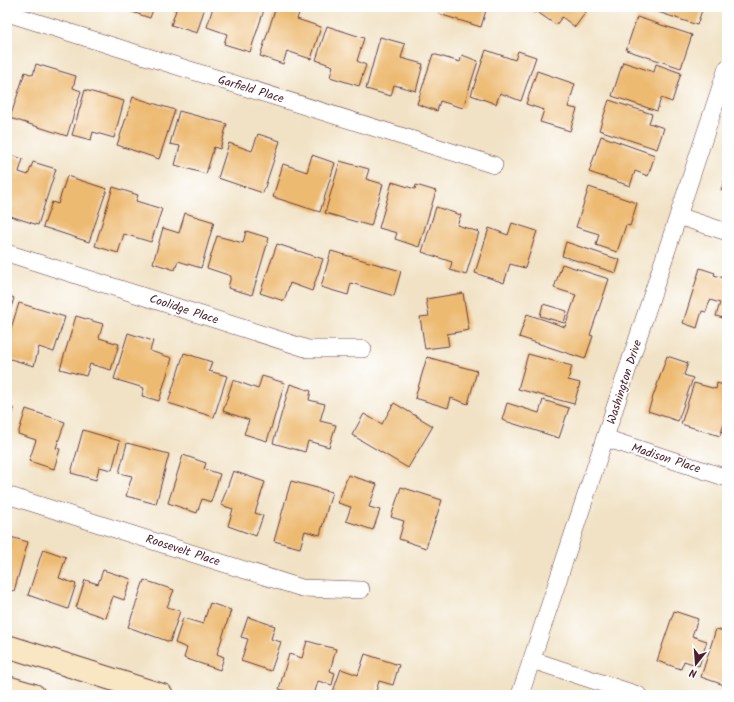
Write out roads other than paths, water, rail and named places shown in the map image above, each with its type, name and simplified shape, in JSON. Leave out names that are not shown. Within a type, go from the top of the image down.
[{"type":"main road","points":[[7,646],[162,695]]},
{"type":"main road","points":[[7,687],[34,695]]},
{"type":"street","name":"Garfield Place","points":[[7,14],[494,165]]},
{"type":"street","name":"Washington Drive","points":[[520,695],[727,68]]},
{"type":"street","points":[[678,216],[727,232]]},
{"type":"street","name":"Coolidge Place","points":[[7,253],[308,349],[363,349]]},
{"type":"street","name":"Madison Place","points":[[605,438],[727,478]]},
{"type":"street","name":"Roosevelt Place","points":[[7,494],[302,588],[361,590]]},
{"type":"street","points":[[532,660],[638,695]]}]
